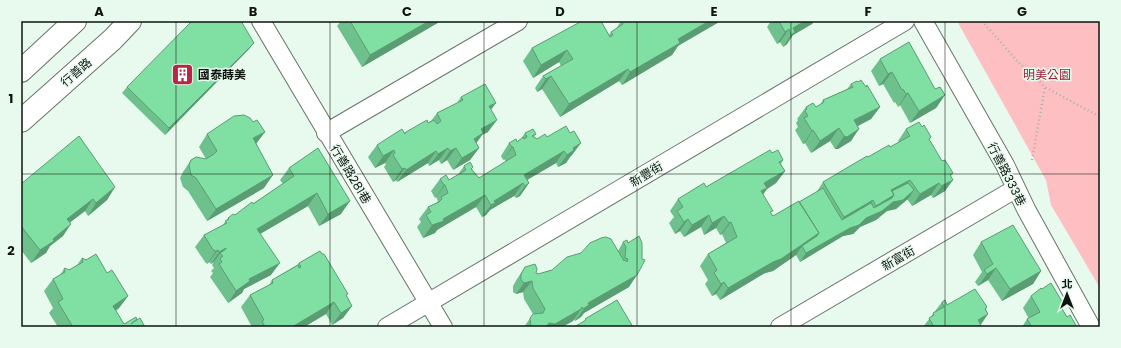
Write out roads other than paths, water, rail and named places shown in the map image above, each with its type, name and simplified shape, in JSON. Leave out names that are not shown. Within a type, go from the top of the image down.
[{"type":"street","points":[[21,71],[75,21]]},
{"type":"street","name":"行善路","points":[[21,120],[113,39],[130,21]]},
{"type":"street","name":"行善路281巷","points":[[261,21],[326,133],[443,327]]},
{"type":"street","points":[[326,133],[518,21]]},
{"type":"street","name":"新豐街","points":[[387,327],[905,21]]},
{"type":"street","name":"行善路333巷","points":[[923,21],[1004,166],[1015,189],[1091,327]]},
{"type":"street","name":"新富街","points":[[780,327],[1015,189]]},
{"type":"place","name":"國泰蒔美","points":[[183,74]]},
{"type":"park label","name":"明美公園","points":[[1047,74]]}]
